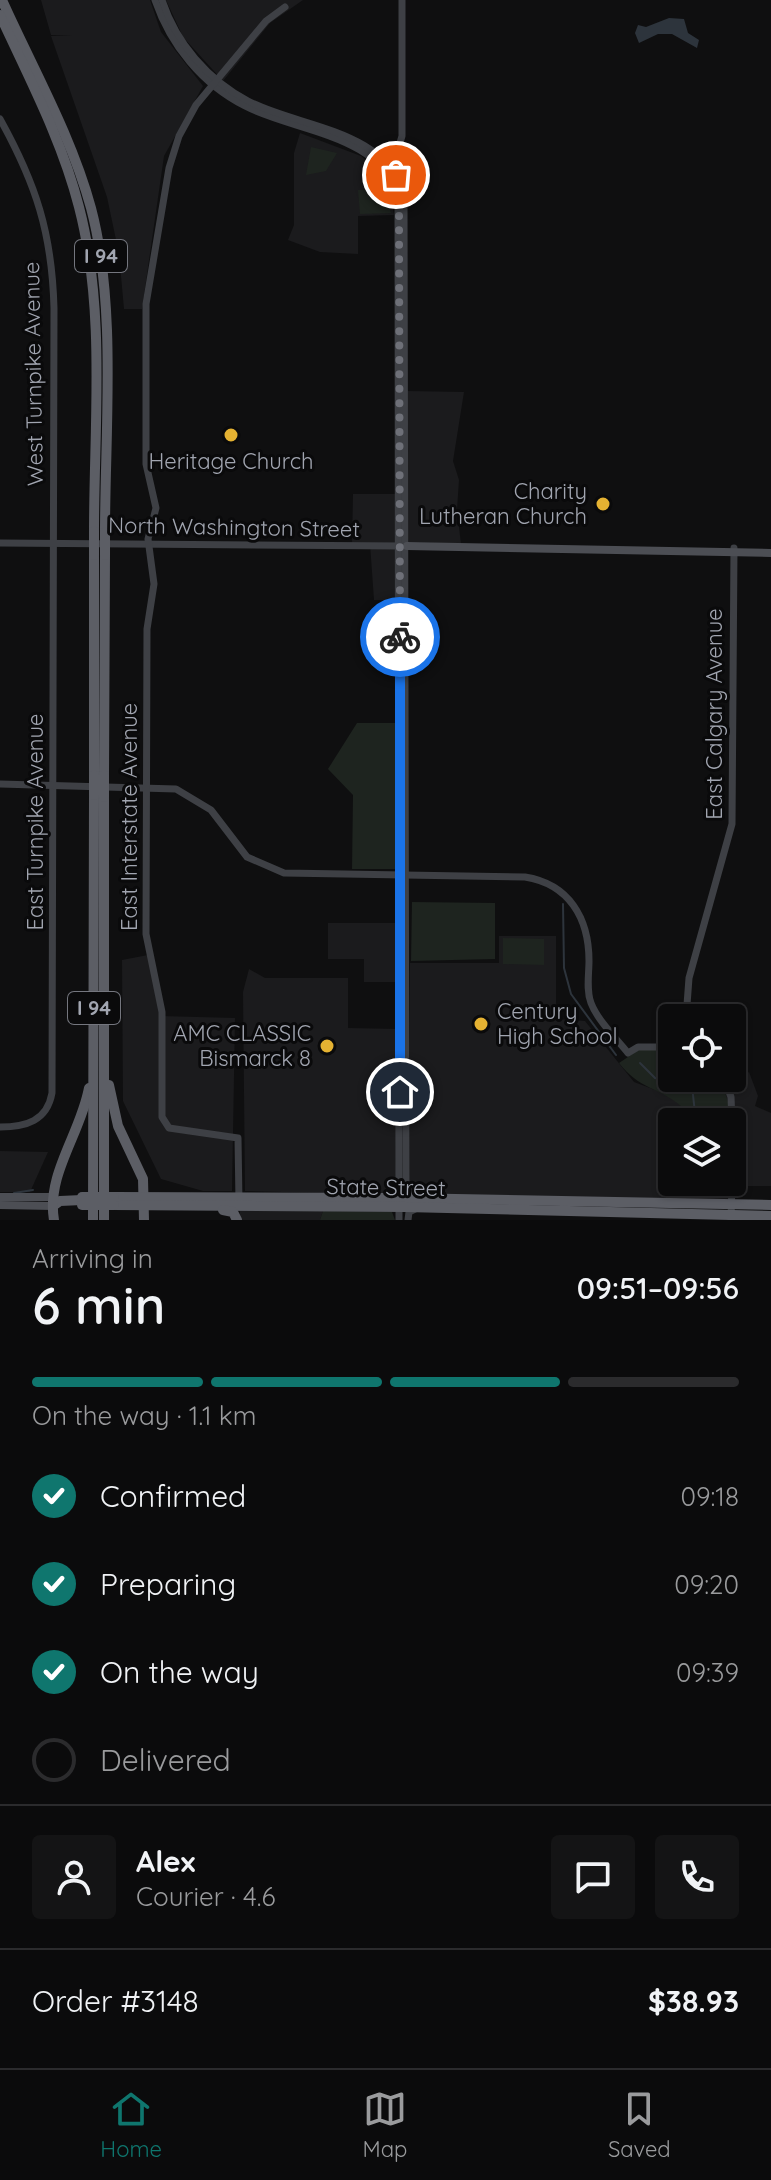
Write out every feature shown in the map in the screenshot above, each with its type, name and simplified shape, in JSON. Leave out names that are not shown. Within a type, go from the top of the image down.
[{"type":"highway","name":"I 94","points":[[5,0],[75,159],[99,245],[105,323],[99,775],[104,1220]]},
{"type":"highway","name":"I 94","points":[[0,15],[51,128],[78,202],[92,281],[100,532]]},
{"type":"highway","points":[[0,23],[51,128]]},
{"type":"highway","name":"I 94","points":[[93,1220],[99,796]]},
{"type":"highway","points":[[53,1209],[55,1179],[80,1123],[88,1092],[94,990]]},
{"type":"highway","points":[[104,1011],[112,1104],[143,1182],[154,1195],[225,1198]]},
{"type":"highway","points":[[143,1182],[141,1200],[144,1220]]},
{"type":"highway","points":[[406,1186],[408,1193],[413,1195],[454,1199]]},
{"type":"highway","name":"State Street","points":[[53,1209],[82,1201],[225,1198],[265,1207],[339,1207]]},
{"type":"highway","name":"State Street","points":[[312,1200],[369,1198],[402,1207],[732,1213],[771,1205]]},
{"type":"highway","name":"State Street","points":[[402,1207],[454,1199],[771,1216]]},
{"type":"highway","name":"State Street","points":[[141,1200],[165,1206],[239,1202]]},
{"type":"highway","points":[[239,1202],[312,1200]]},
{"type":"highway","points":[[265,1207],[312,1200]]},
{"type":"highway","name":"State Street","points":[[53,1209],[82,1201]]},
{"type":"highway","points":[[165,1206],[230,1210],[238,1220]]},
{"type":"highway","points":[[339,1207],[402,1207]]},
{"type":"highway","points":[[339,1207],[392,1210],[402,1207]]},
{"type":"main road","name":"North Washington Street","points":[[404,546],[771,551]]},
{"type":"main road","name":"State Street","points":[[5,1202],[34,1197],[53,1209]]},
{"type":"main road","name":"State Street","points":[[5,1202],[53,1209]]},
{"type":"street","points":[[155,0],[178,47],[215,82],[257,112],[361,150],[386,166],[400,184],[405,207],[403,875],[397,1191],[402,1207]]},
{"type":"street","points":[[162,0],[180,37],[215,82]]},
{"type":"street","points":[[386,166],[397,153],[402,136],[402,0]]},
{"type":"street","points":[[147,544],[156,508],[146,464],[148,290],[171,157],[188,119],[215,82],[266,21],[285,7]]},
{"type":"street","name":"West Turnpike Avenue","points":[[0,119],[33,182],[52,270],[52,543]]},
{"type":"street","name":"North Washington Street","points":[[0,543],[404,546]]},
{"type":"street","name":"East Turnpike Avenue","points":[[0,1127],[32,1123],[50,1102],[52,543]]},
{"type":"street","name":"East Interstate Avenue","points":[[147,544],[154,587],[147,629],[146,934],[162,1012],[162,1120],[172,1129],[238,1138],[238,1220]]},
{"type":"street","name":"East Calgary Avenue","points":[[687,1004],[688,983],[732,830],[734,550]]},
{"type":"street","points":[[0,784],[176,789],[200,801],[216,815],[243,852],[272,870],[293,874],[525,877],[558,890],[583,919],[592,1007],[628,1053],[638,1047],[658,1047]]},
{"type":"street","points":[[402,1207],[406,1186],[403,875]]},
{"type":"street","points":[[399,1145],[402,1207]]},
{"type":"shaded area","points":[[41,0],[150,0],[161,32],[203,86],[164,156],[142,309],[124,309],[119,254],[107,197],[51,36],[72,36],[51,35]]},
{"type":"shaded area","points":[[166,0],[303,0],[270,23],[223,81],[183,37]]},
{"type":"shaded area","points":[[669,18],[684,19],[688,33],[699,40],[697,48],[672,34],[658,34],[639,43],[635,33],[638,25],[646,27]]},
{"type":"shaded area","points":[[300,133],[361,156],[389,186],[394,215],[358,216],[358,254],[320,252],[288,240],[294,225],[294,153]]},
{"type":"shaded area","points":[[311,147],[337,153],[326,171],[306,175]]},
{"type":"shaded area","points":[[358,190],[384,190],[391,213],[360,214]]},
{"type":"shaded area","points":[[407,391],[464,392],[453,461],[459,480],[457,510],[461,544],[408,542]]},
{"type":"shaded area","points":[[353,494],[397,494],[397,600],[374,600],[370,544],[352,544]]},
{"type":"shaded area","points":[[357,723],[397,723],[396,869],[352,869],[353,795],[328,769]]},
{"type":"shaded area","points":[[412,902],[495,903],[495,959],[411,961]]},
{"type":"shaded area","points":[[328,923],[398,923],[398,982],[364,982],[364,959],[328,959]]},
{"type":"shaded area","points":[[499,936],[556,936],[556,1019],[585,1021],[634,1082],[669,1095],[682,1106],[658,1108],[658,1196],[730,1196],[730,1200],[409,1194],[410,963],[499,963]]},
{"type":"shaded area","points":[[503,938],[544,939],[544,965],[503,964]]},
{"type":"shaded area","points":[[148,955],[160,1016],[235,1018],[232,1191],[203,1191],[161,1179],[123,1101],[122,960]]},
{"type":"shaded area","points":[[249,969],[265,978],[348,978],[348,1028],[398,1029],[397,1195],[245,1191],[243,992]]},
{"type":"shaded area","points":[[640,1049],[658,1049],[658,1092],[634,1078],[619,1063]]},
{"type":"shaded area","points":[[749,1072],[758,1096],[755,1106],[771,1113],[771,1186],[746,1186],[746,1108],[726,1108],[724,1092],[746,1092],[746,1073]]},
{"type":"shaded area","points":[[658,1092],[725,1092],[728,1108],[681,1108]]},
{"type":"shaded area","points":[[0,1151],[48,1152],[30,1192],[0,1192]]},
{"type":"shaded area","points":[[240,1210],[323,1211],[320,1220],[240,1220]]},
{"type":"shaded area","points":[[323,1211],[392,1212],[395,1220],[320,1220]]},
{"type":"waterway","points":[[563,904],[564,968],[571,994],[616,1055]]},
{"type":"waterway","points":[[640,1063],[655,1078],[692,1086],[694,1108]]},
{"type":"waterway","points":[[14,1193],[33,1190]]},
{"type":"way so far","points":[[396,175],[388,164],[383,167],[396,190],[399,213],[400,637]]},
{"type":"place","name":"Heritage Church","points":[[231,435]]},
{"type":"place","name":"Charity Lutheran Church","points":[[603,504]]},
{"type":"place","name":"Century High School","points":[[481,1024]]},
{"type":"place","name":"AMC CLASSIC Bismarck 8","points":[[327,1046]]},
{"type":"route","points":[[400,637],[400,1092]]}]
